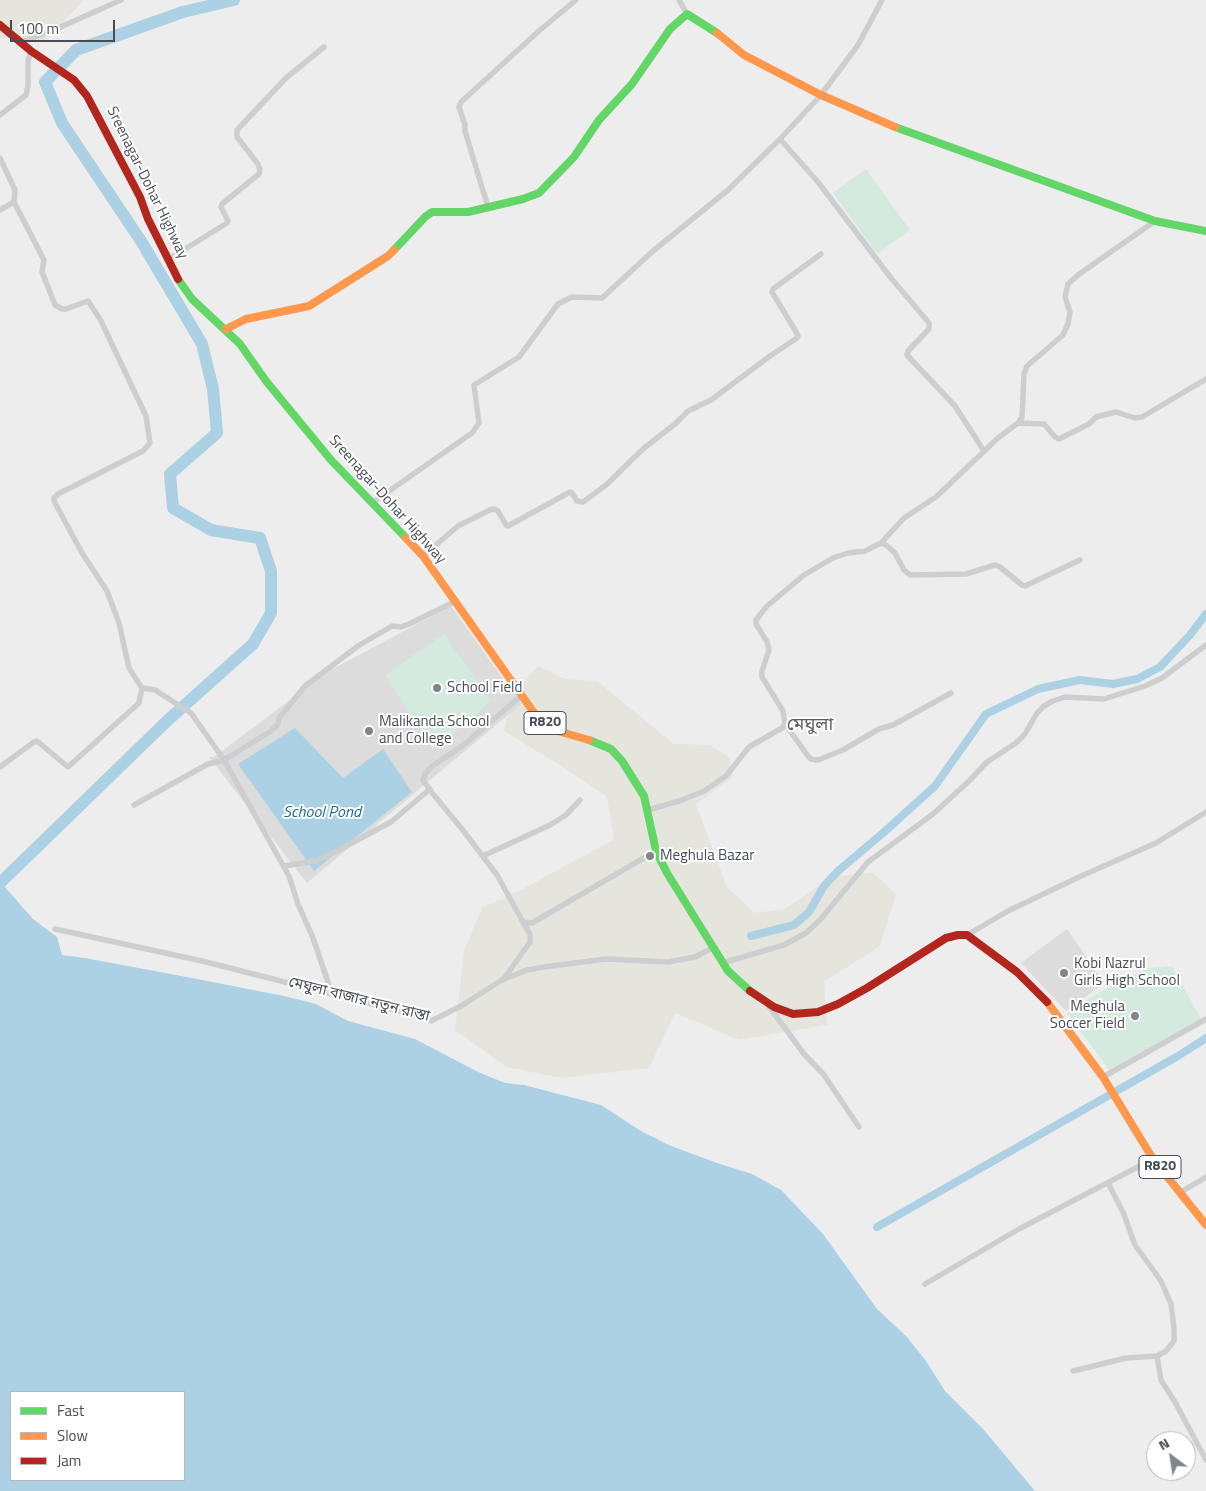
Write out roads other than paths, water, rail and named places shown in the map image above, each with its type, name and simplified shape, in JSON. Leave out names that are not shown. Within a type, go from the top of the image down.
[{"type":"main road","points":[[226,330],[246,319],[309,306],[388,256],[432,212],[468,212],[523,199],[538,193],[574,157],[599,120],[632,84],[670,28],[687,14],[715,31],[744,55],[821,95],[943,146],[1154,221],[1206,231]]},
{"type":"main road","name":"R820","points":[[0,25],[31,51]]},
{"type":"main road","name":"Sreenagar-Dohar Highway","points":[[31,51],[74,80],[87,96],[140,197],[148,219],[182,285],[192,299],[242,347],[266,381],[325,453],[423,556],[537,717],[554,730],[598,743],[611,749],[622,761],[644,796],[656,851],[667,873],[728,971],[751,992],[774,1007],[793,1014],[818,1012],[838,1004],[867,988],[946,938],[967,935]]},
{"type":"main road","name":"R820","points":[[967,935],[1017,972],[1052,1007],[1105,1080],[1153,1159],[1206,1225]]},
{"type":"street","points":[[20,42],[54,30],[121,0]]},
{"type":"street","points":[[488,207],[465,131],[459,107],[460,102],[576,0]]},
{"type":"street","points":[[679,0],[687,14]]},
{"type":"street","points":[[372,503],[472,433],[479,423],[474,386],[520,357],[558,304],[572,297],[602,298],[653,251],[728,190],[780,139],[821,95],[858,45],[882,0]]},
{"type":"street","points":[[169,259],[227,223],[228,221],[221,207],[222,204],[258,174],[260,170],[258,164],[237,137],[237,130],[286,78],[324,47]]},
{"type":"street","points":[[0,115],[26,96],[28,61],[31,51]]},
{"type":"street","points":[[780,139],[818,182],[891,278],[929,322],[929,329],[908,351],[907,355],[955,406],[984,451]]},
{"type":"street","points":[[0,158],[15,190],[14,202],[44,260],[42,272],[56,305],[66,309],[88,300],[91,302],[146,416],[150,443],[143,451],[58,494],[54,498],[82,554],[107,591],[119,623],[129,668],[142,688],[139,703],[68,767],[38,741],[0,767]]},
{"type":"street","points":[[0,210],[14,202]]},
{"type":"street","points":[[952,693],[893,725],[879,729],[843,750],[818,760],[811,759],[785,724],[782,711],[762,677],[762,671],[769,650],[756,624],[756,620],[767,606],[804,575],[833,558],[848,553],[865,551],[881,543],[904,518],[936,497],[998,438],[1018,423],[1022,418],[1024,374],[1027,366],[1063,335],[1068,324],[1070,312],[1065,296],[1070,281],[1154,221]]},
{"type":"street","points":[[423,556],[458,526],[490,510],[494,509],[498,512],[508,526],[570,492],[577,501],[583,502],[606,485],[644,448],[675,424],[688,411],[711,400],[797,338],[795,330],[772,292],[773,289],[821,254]]},
{"type":"street","points":[[1018,423],[1044,424],[1055,438],[1059,439],[1089,424],[1096,417],[1116,412],[1136,418],[1142,416],[1206,379]]},
{"type":"street","points":[[881,543],[895,553],[904,570],[910,575],[966,574],[995,565],[1025,586],[1080,560]]},
{"type":"street","points":[[134,805],[208,764],[224,760],[271,731],[305,686],[358,646],[392,626],[401,627],[409,624],[456,601]]},
{"type":"street","points":[[722,963],[784,945],[806,932],[830,909],[868,862],[932,814],[988,762],[1016,743],[1025,734],[1037,713],[1044,706],[1065,697],[1104,699],[1145,686],[1162,678],[1206,645]]},
{"type":"street","points":[[142,688],[155,690],[191,713],[224,760],[290,876],[298,904],[313,938],[332,994]]},
{"type":"street","points":[[502,980],[530,942],[530,934],[496,875],[430,790],[424,780],[424,774],[464,744],[521,696]]},
{"type":"street","points":[[648,810],[704,791],[726,776],[749,747],[777,732],[785,724]]},
{"type":"street","points":[[284,866],[316,862],[391,822],[430,790]]},
{"type":"street","points":[[483,856],[550,825],[566,815],[580,800]]},
{"type":"street","points":[[967,935],[1008,911],[1156,843],[1206,812]]},
{"type":"street","points":[[523,922],[532,922],[656,851]]},
{"type":"street","name":"মেঘুলা বাজার নতুন রাস্তা","points":[[55,929],[202,961],[399,1010],[431,1021],[461,1006],[502,980],[527,970],[544,966],[606,959],[668,962],[695,957],[712,948]]},
{"type":"street","points":[[765,1002],[804,1054],[824,1076],[859,1127]]},
{"type":"street","points":[[1105,1080],[1206,1019]]},
{"type":"street","points":[[925,1284],[1019,1229],[1153,1159]]},
{"type":"street","points":[[1181,1192],[1206,1177]]},
{"type":"street","points":[[1073,1371],[1104,1365],[1126,1358],[1157,1356],[1166,1351],[1174,1341],[1171,1304],[1161,1280],[1135,1245],[1123,1212],[1108,1183]]},
{"type":"street","points":[[1157,1356],[1161,1380],[1206,1460]]},
{"type":"water","name":"School Pond","points":[[295,728],[343,778],[383,749],[412,792],[314,871],[238,764]]},
{"type":"water","points":[[0,883],[33,919],[57,937],[62,955],[192,978],[316,1004],[348,1021],[415,1039],[478,1072],[505,1083],[524,1085],[601,1105],[641,1131],[671,1146],[752,1174],[781,1190],[823,1234],[877,1309],[907,1337],[926,1361],[945,1391],[984,1430],[1035,1491],[0,1491]]},
{"type":"waterway","points":[[0,883],[168,720],[253,644],[271,613],[271,571],[260,538],[211,530],[173,508],[170,474],[217,433],[213,389],[202,344],[141,241],[62,123],[45,82],[76,50],[183,12],[234,0]]},
{"type":"waterway","points":[[751,936],[794,925],[809,912],[824,886],[838,871],[935,786],[986,714],[1038,689],[1080,680],[1113,684],[1137,679],[1160,667],[1190,635],[1206,614]]},
{"type":"waterway","points":[[877,1227],[1178,1056],[1206,1038]]},
{"type":"place","name":"School Field","points":[[437,688]]},
{"type":"place","name":"Malikanda School and College","points":[[369,731]]},
{"type":"place","name":"Meghula Bazar","points":[[650,856]]},
{"type":"place","name":"Kobi Nazrul Girls High School","points":[[1064,973]]},
{"type":"place","name":"Meghula Soccer Field","points":[[1135,1016]]},
{"type":"district","name":"মেঘুলা","points":[[810,726]]}]
